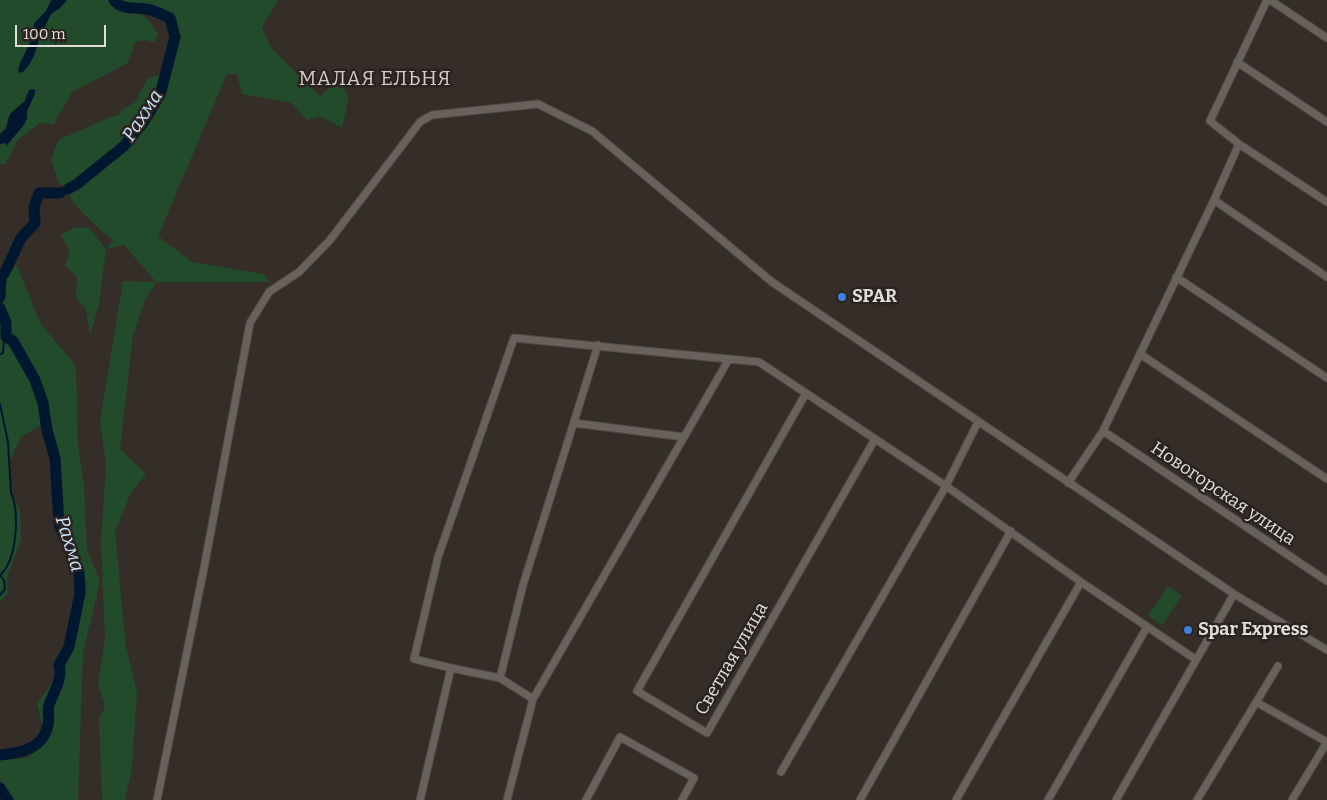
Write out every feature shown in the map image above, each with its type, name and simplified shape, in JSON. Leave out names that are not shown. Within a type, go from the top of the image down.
[{"type":"street","points":[[1327,38],[1268,0],[1210,121],[1239,144],[1327,202]]},
{"type":"street","points":[[1237,62],[1327,122]]},
{"type":"street","points":[[157,800],[250,323],[269,292],[299,272],[330,240],[420,122],[432,115],[538,104],[592,132],[762,275],[1234,594],[1327,650]]},
{"type":"street","points":[[1068,483],[1103,431],[1239,144]]},
{"type":"street","points":[[1214,200],[1327,277]]},
{"type":"street","points":[[1176,277],[1327,378]]},
{"type":"street","points":[[533,699],[500,678],[414,659],[438,557],[514,338],[759,362],[946,486],[1081,582],[1195,659]]},
{"type":"street","points":[[500,678],[523,585],[598,345]]},
{"type":"street","points":[[1140,354],[1327,479]]},
{"type":"street","points":[[507,800],[533,699],[728,359]]},
{"type":"street","name":"Светлая улица","points":[[806,393],[637,691],[707,733],[875,439]]},
{"type":"street","points":[[782,772],[946,486],[978,422]]},
{"type":"street","points":[[574,423],[684,437]]},
{"type":"street","name":"Новогорская улица","points":[[1103,431],[1327,581]]},
{"type":"street","points":[[860,800],[1011,531]]},
{"type":"street","points":[[956,800],[1081,582]]},
{"type":"street","points":[[1116,800],[1195,659],[1234,594]]},
{"type":"street","points":[[1048,800],[1147,627]]},
{"type":"street","points":[[1197,800],[1278,666]]},
{"type":"street","points":[[420,800],[451,668]]},
{"type":"street","points":[[1256,702],[1327,742],[1292,800]]},
{"type":"street","points":[[586,800],[620,736],[694,778],[682,800]]},
{"type":"green space","points":[[0,0],[278,0],[262,28],[272,49],[320,96],[338,81],[349,97],[342,128],[320,116],[307,120],[291,103],[242,94],[237,74],[227,74],[158,236],[192,262],[264,274],[269,282],[156,282],[124,245],[106,249],[113,240],[79,209],[69,195],[68,189],[59,183],[51,160],[58,140],[113,116],[117,116],[122,110],[135,102],[147,79],[167,72],[175,37],[169,18],[150,9],[136,9],[151,23],[158,34],[154,42],[145,40],[135,42],[128,63],[72,92],[54,124],[40,123],[18,140],[5,164],[0,164],[0,144],[6,143],[6,146],[27,118],[27,111],[35,94],[27,94],[23,103],[9,116],[5,128],[0,134]]},
{"type":"green space","points":[[75,227],[89,228],[106,249],[99,304],[90,335],[86,308],[76,298],[77,277],[65,266],[70,252],[61,235]]},
{"type":"green space","points":[[16,264],[41,324],[76,366],[78,446],[84,485],[87,550],[100,581],[83,653],[78,800],[11,800],[0,779],[0,760],[27,758],[47,741],[37,704],[64,664],[87,584],[61,522],[57,449],[45,398],[37,383],[43,403],[40,426],[21,437],[9,464],[11,493],[20,509],[21,540],[7,577],[8,593],[0,602],[0,308],[6,323],[7,337],[13,341],[31,372],[10,333],[3,306],[7,278]]},
{"type":"green space","points":[[123,281],[156,282],[145,300],[133,335],[120,449],[146,474],[130,495],[115,531],[126,647],[137,692],[132,768],[125,800],[102,800],[99,719],[105,706],[98,684],[105,639],[101,543],[106,464],[100,421]]},
{"type":"green space","points":[[1168,586],[1182,596],[1162,625],[1148,616]]},
{"type":"water","points":[[51,0],[67,0],[51,14],[44,29],[36,35],[39,38],[35,52],[28,67],[21,73],[18,71],[20,63],[32,39],[35,22],[46,11]]},
{"type":"water","points":[[33,89],[35,94],[27,111],[24,125],[6,146],[6,143],[0,144],[0,134],[6,129],[10,114],[25,101],[29,90]]},
{"type":"waterway","name":"Рахма","points":[[68,189],[77,184],[124,146],[143,123],[160,95],[175,37],[170,18],[151,10],[121,6],[114,0]]},
{"type":"waterway","name":"Рахма","points":[[0,297],[1,277],[21,238],[35,223],[34,207],[39,193],[60,193]]},
{"type":"waterway","name":"Рахма","points":[[0,308],[6,323],[6,337],[13,341],[35,380],[43,403],[47,430],[55,458],[59,524],[79,572],[80,593],[69,647],[59,665],[59,680],[49,705],[49,722],[45,733],[41,740],[30,748],[16,753],[0,755]]},
{"type":"waterway","points":[[0,354],[3,353],[6,337]]},
{"type":"waterway","points":[[0,404],[8,442],[11,493],[14,501],[16,523],[10,559],[0,575],[4,580],[5,589],[0,595]]},
{"type":"waterway","name":"Рахма","points":[[0,788],[8,800]]},
{"type":"place","name":"SPAR","points":[[842,297]]},
{"type":"place","name":"Spar Express","points":[[1188,630]]},
{"type":"district","name":"МАЛАЯ ЕЛЬНЯ","points":[[375,79]]}]
